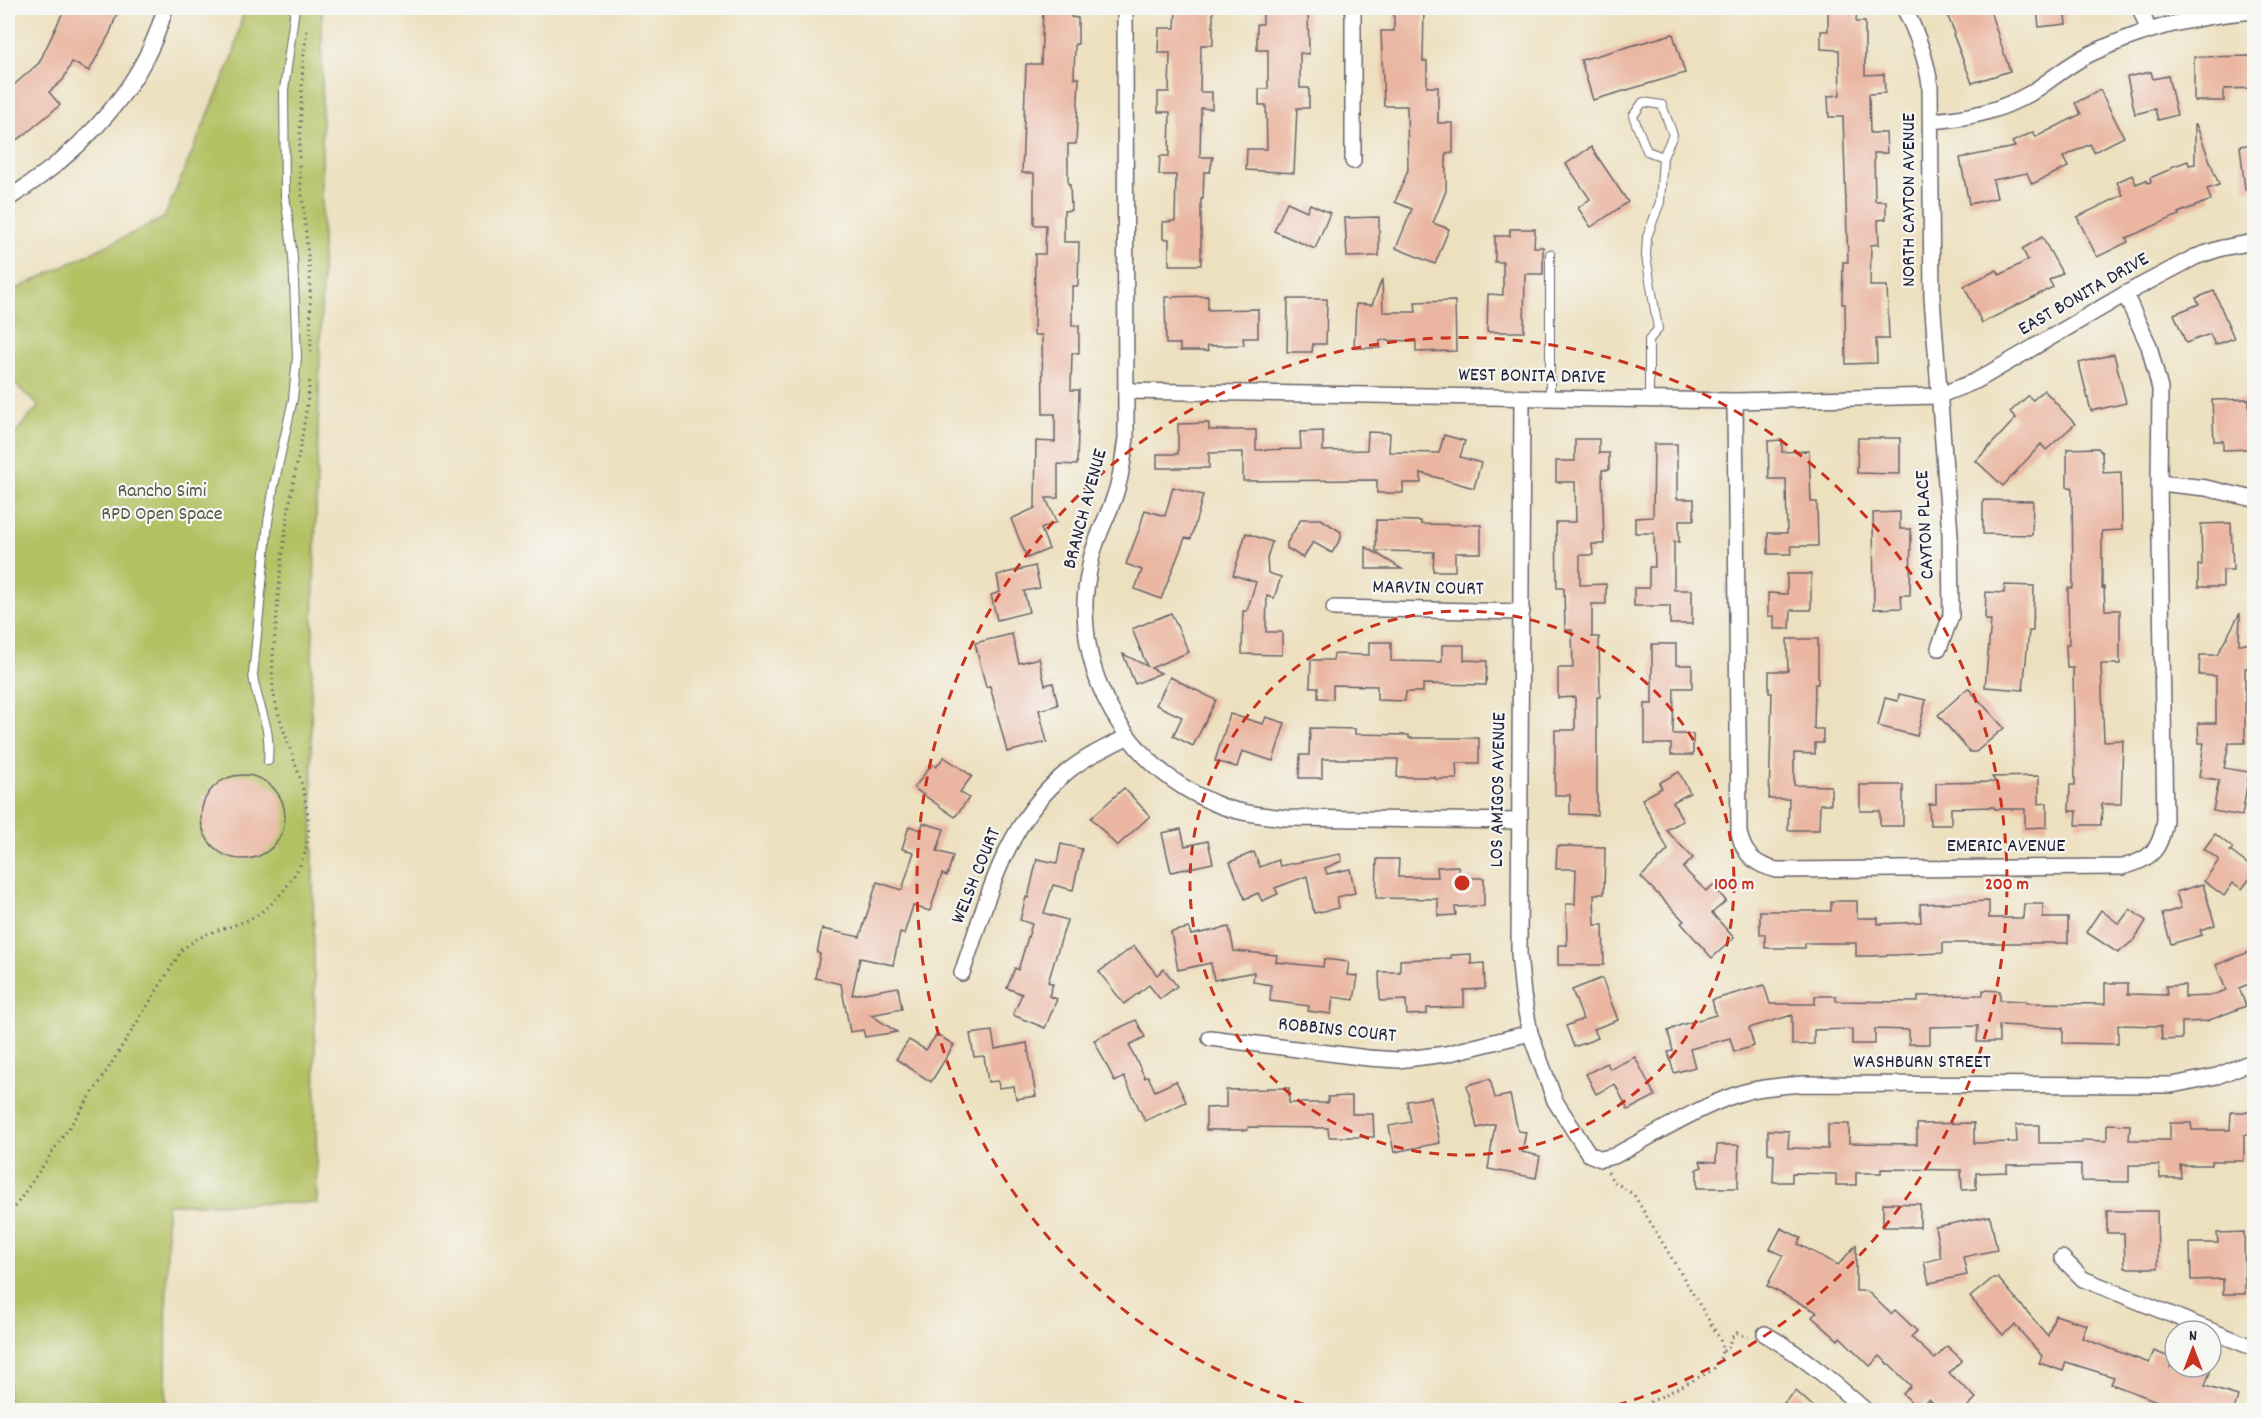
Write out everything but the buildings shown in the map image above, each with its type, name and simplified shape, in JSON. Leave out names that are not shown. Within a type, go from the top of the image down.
[{"type":"street","points":[[8,199],[59,162],[100,124],[126,91],[144,60],[165,8]]},
{"type":"street","name":"BRANCH AVENUE","points":[[1125,8],[1126,438],[1122,468],[1114,498],[1092,557],[1084,608],[1087,642],[1094,673],[1108,706],[1127,737],[1153,765],[1181,786],[1215,804],[1249,814],[1285,818],[1520,821]]},
{"type":"street","points":[[1353,8],[1353,161]]},
{"type":"street","name":"NORTH CAYTON AVENUE","points":[[1904,8],[1916,29],[1927,62],[1930,85],[1932,298],[1938,396]]},
{"type":"street","points":[[2140,8],[2148,29]]},
{"type":"street","points":[[1931,121],[1968,118],[2004,106],[2030,93],[2090,54],[2148,29],[2190,18],[2254,11]]},
{"type":"street","name":"EAST BONITA DRIVE","points":[[1938,396],[1976,381],[2125,294],[2195,257],[2222,248],[2254,242]]},
{"type":"street","name":"EMERIC AVENUE","points":[[1735,401],[1739,833],[1742,847],[1751,859],[1763,867],[1777,870],[2122,867],[2139,863],[2154,852],[2163,837],[2165,820],[2159,483],[2160,389],[2149,346],[2125,294]]},
{"type":"street","name":"WEST BONITA DRIVE","points":[[1126,391],[1735,401],[1938,396]]},
{"type":"street","name":"CAYTON PLACE","points":[[1938,396],[1950,534],[1951,616],[1939,648]]},
{"type":"street","name":"LOS AMIGOS AVENUE","points":[[1522,398],[1519,954],[1523,995],[1530,1033],[1555,1101],[1589,1154],[1601,1159]]},
{"type":"street","points":[[2159,483],[2206,488],[2254,499]]},
{"type":"street","name":"MARVIN COURT","points":[[1334,608],[1522,612]]},
{"type":"street","name":"WELSH COURT","points":[[962,973],[1003,857],[1025,816],[1043,794],[1068,771],[1088,757],[1127,737]]},
{"type":"street","name":"ROBBINS COURT","points":[[1210,1038],[1398,1060],[1446,1054],[1530,1033]]},
{"type":"street","name":"WASHBURN STREET","points":[[1601,1159],[1614,1156],[1736,1095],[1768,1087],[1804,1084],[2172,1084],[2217,1076],[2254,1061]]},
{"type":"street","points":[[2062,1258],[2083,1279],[2254,1348]]},
{"type":"street","points":[[1765,1334],[1793,1350],[1822,1371],[1865,1410]]},
{"type":"lane","points":[[268,761],[269,742],[266,723],[254,688],[253,675],[268,522],[293,399],[297,357],[293,257],[285,195],[285,90],[295,8]]},
{"type":"lane","points":[[1649,400],[1649,340],[1658,329],[1646,256],[1647,237],[1660,202],[1663,158],[1673,135],[1662,105],[1642,102],[1633,116],[1647,151],[1663,158]]},
{"type":"lane","points":[[1550,254],[1550,398]]},
{"type":"path","points":[[1601,1159],[1612,1180],[1634,1195],[1720,1339],[1723,1351],[1721,1359],[1713,1370],[1635,1410]]},
{"type":"path","points":[[1723,1351],[1728,1349],[1731,1338],[1737,1333],[1748,1336],[1755,1346],[1759,1346],[1765,1334]]},
{"type":"green space","name":"Rancho Simi RPD Open Space","points":[[244,8],[322,8],[322,277],[311,705],[317,1203],[167,1204],[166,1410],[8,1410],[8,441],[39,406],[8,378],[8,293],[164,218],[234,54]]}]
